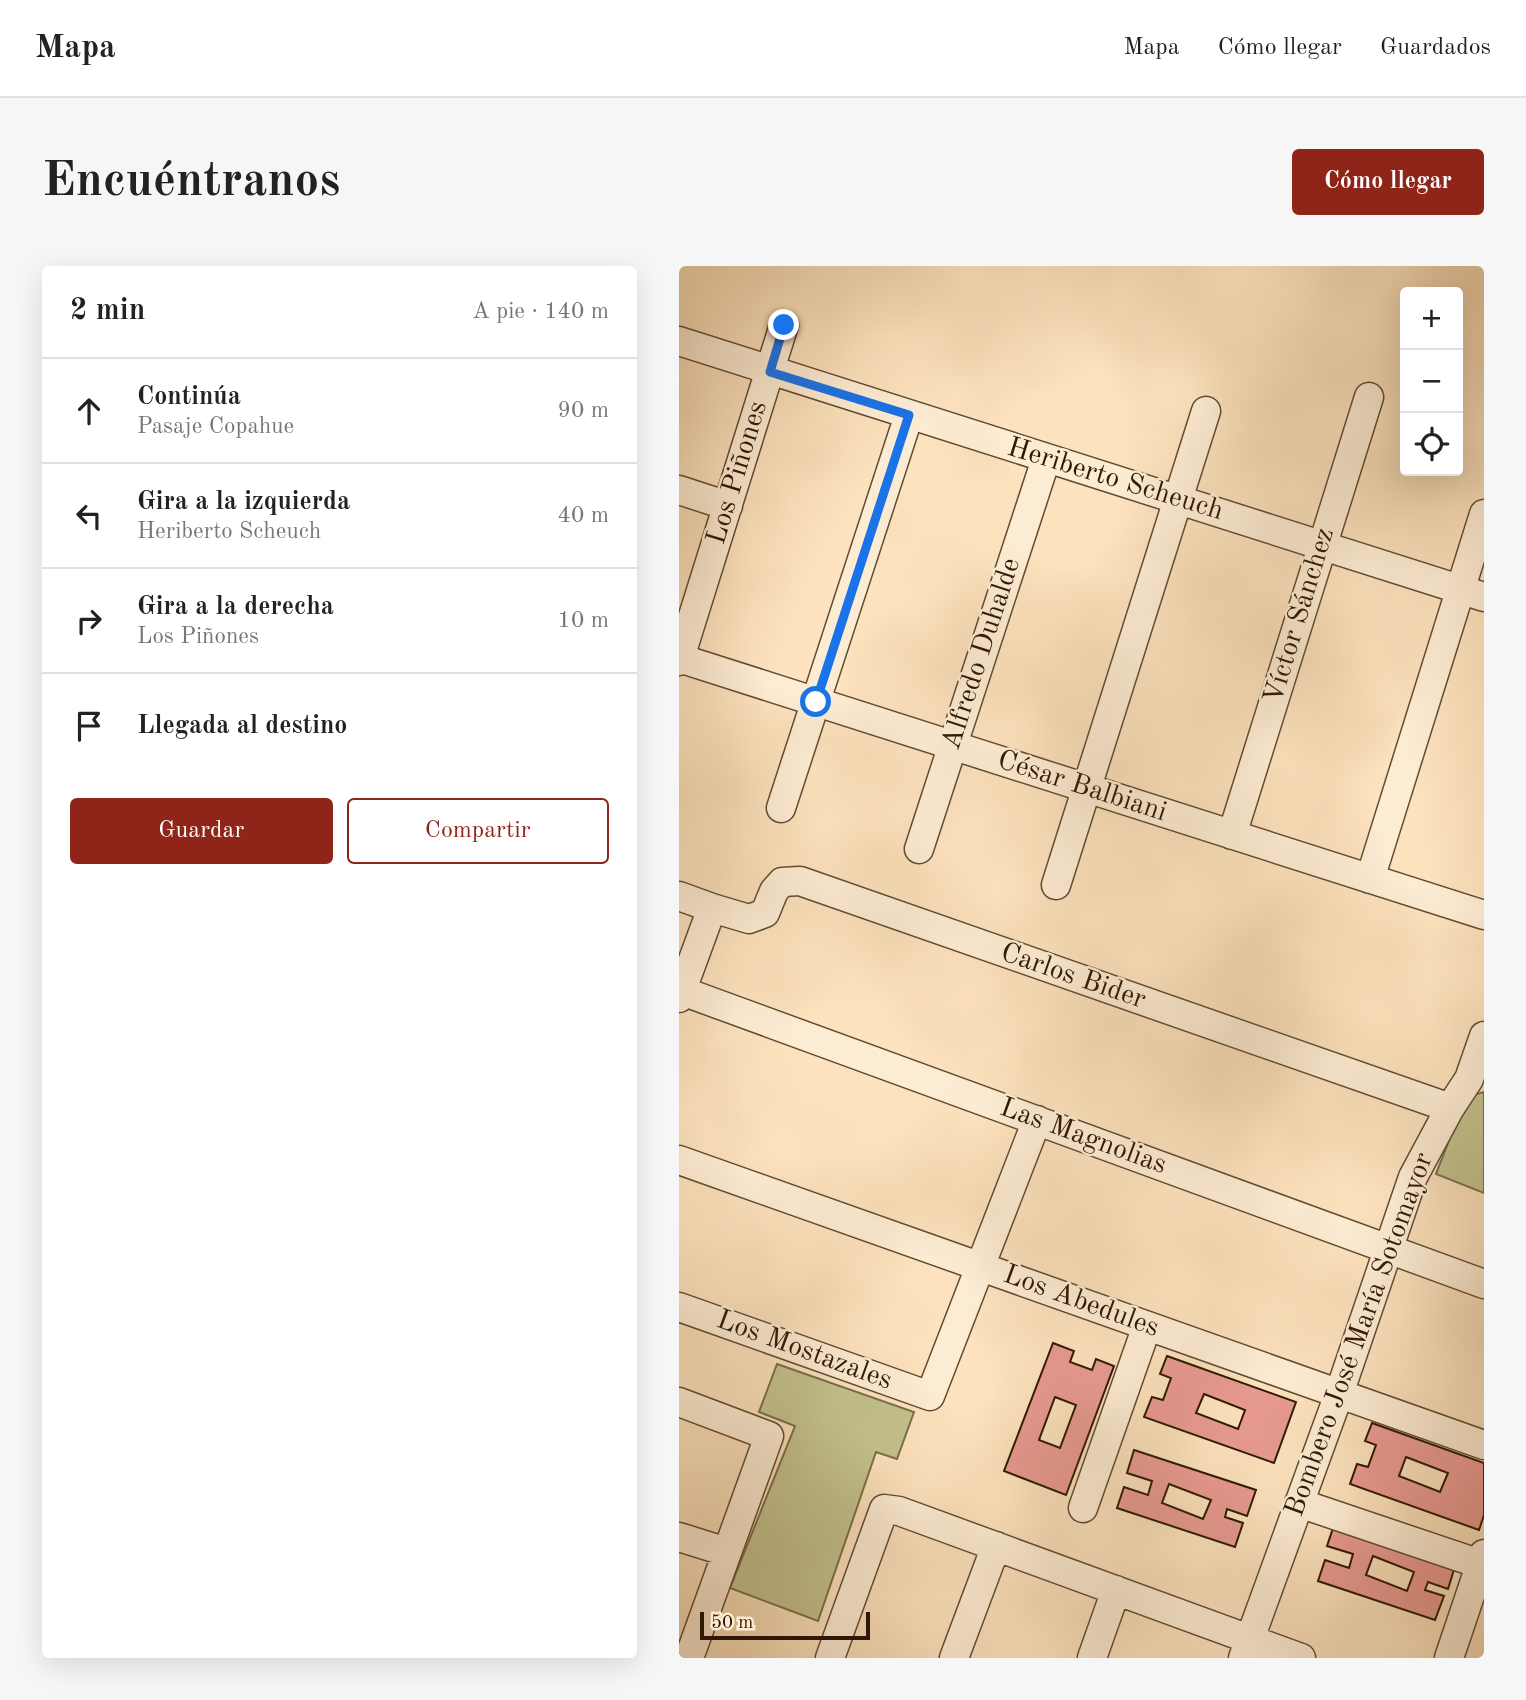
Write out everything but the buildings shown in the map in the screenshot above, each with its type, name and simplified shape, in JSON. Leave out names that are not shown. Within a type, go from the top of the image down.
[{"type":"street","name":"Los Piñones","points":[[679,659],[784,325]]},
{"type":"street","name":"Heriberto Scheuch","points":[[679,341],[1472,593],[1484,611]]},
{"type":"street","name":"Víctor Sánchez","points":[[1232,835],[1369,397]]},
{"type":"street","points":[[1056,886],[1206,411]]},
{"type":"street","points":[[781,808],[909,415]]},
{"type":"street","name":"Alfredo Duhalde","points":[[919,849],[1046,458]]},
{"type":"street","points":[[679,490],[727,506]]},
{"type":"street","points":[[1370,879],[1472,593],[1484,514]]},
{"type":"street","name":"César Balbiani","points":[[679,659],[1484,915]]},
{"type":"street","name":"Carlos Bider","points":[[712,908],[749,919],[765,913],[774,891],[782,882],[800,881],[1450,1108]]},
{"type":"street","points":[[679,896],[712,908],[680,994]]},
{"type":"street","name":"Las Magnolias","points":[[680,994],[1037,1120],[1484,1284]]},
{"type":"street","name":"Bombero José María Sotomayor","points":[[1247,1649],[1417,1168],[1450,1108],[1477,1081],[1484,1036]]},
{"type":"street","points":[[980,1266],[1037,1120]]},
{"type":"street","name":"Los Abedules","points":[[679,1160],[1484,1445]]},
{"type":"street","name":"Los Mostazales","points":[[679,1307],[930,1396],[980,1266]]},
{"type":"street","points":[[1083,1508],[1147,1326]]},
{"type":"street","points":[[679,1402],[769,1436],[689,1658]]},
{"type":"street","points":[[1299,1503],[1482,1559],[1449,1658]]},
{"type":"street","points":[[830,1658],[884,1509],[899,1511],[1116,1590],[1247,1649],[1301,1658]]},
{"type":"street","points":[[679,1537],[727,1552]]},
{"type":"street","points":[[954,1658],[996,1546]]},
{"type":"street","points":[[1091,1658],[1116,1590]]},
{"type":"shaded area","points":[[1484,1092],[1484,1193],[1436,1174],[1466,1097]]},
{"type":"shaded area","points":[[777,1364],[914,1412],[897,1459],[876,1452],[818,1621],[730,1588],[795,1426],[759,1412]]},
{"type":"route","points":[[784,325],[770,372],[909,415],[816,702]]}]
